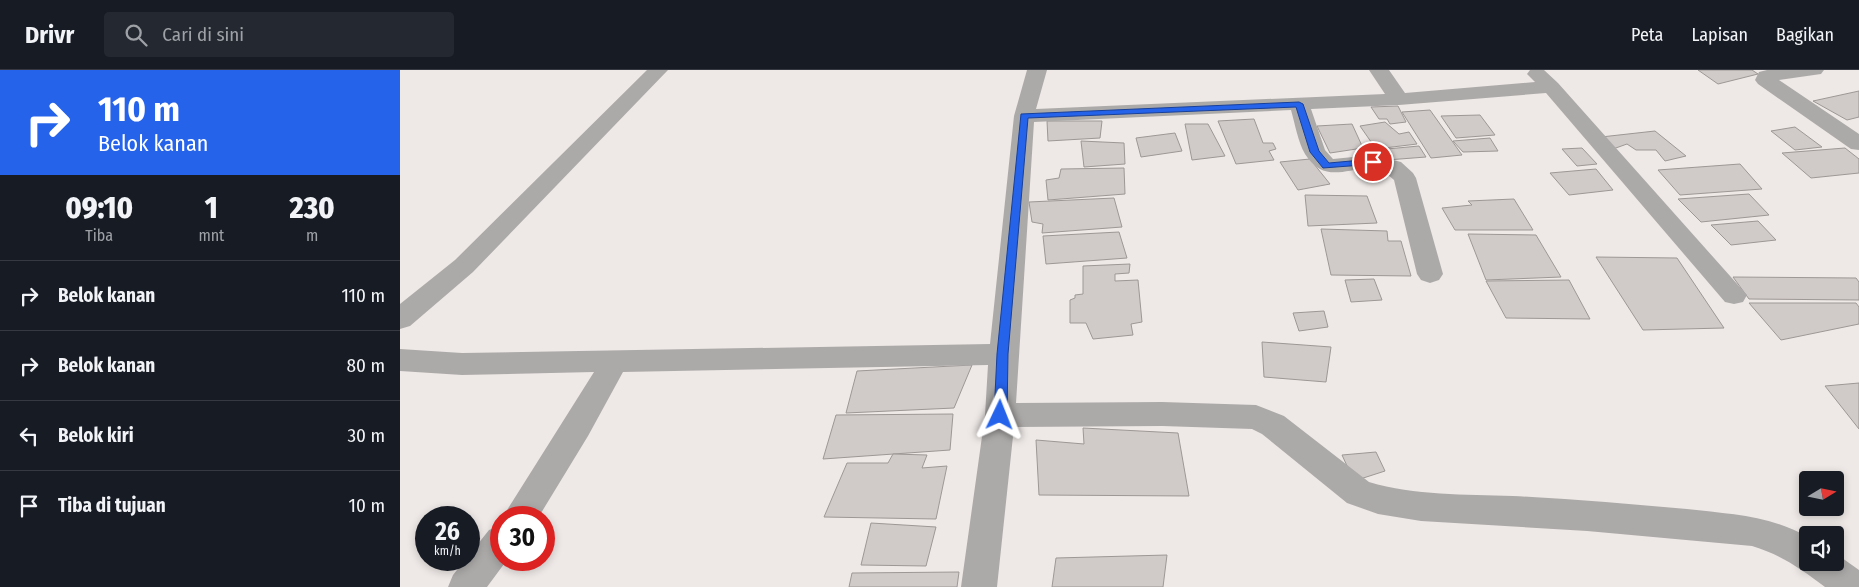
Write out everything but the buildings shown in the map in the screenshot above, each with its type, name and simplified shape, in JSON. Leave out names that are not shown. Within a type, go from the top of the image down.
[{"type":"street","points":[[400,319],[464,266],[658,70]]},
{"type":"street","points":[[979,587],[1000,415],[1002,354],[1024,116],[1037,70]]},
{"type":"street","points":[[1379,70],[1399,99]]},
{"type":"street","points":[[1532,70],[1551,88],[1734,295]]},
{"type":"street","points":[[1814,70],[1766,76],[1766,80],[1859,144]]},
{"type":"street","points":[[1024,116],[1399,99],[1551,88]]},
{"type":"street","points":[[1299,104],[1315,152],[1326,166],[1373,162],[1393,167],[1405,178],[1430,274]]},
{"type":"street","points":[[400,360],[462,364],[786,357],[828,359],[1002,354]]},
{"type":"street","points":[[527,506],[578,427],[615,361]]},
{"type":"street","points":[[1000,415],[1162,414],[1256,417],[1273,425],[1359,493],[1376,500],[1428,506],[1534,512],[1752,531],[1778,538],[1799,550]]},
{"type":"street","points":[[466,587],[490,555]]},
{"type":"street","points":[[1831,571],[1854,587]]},
{"type":"route","points":[[1000,415],[1002,354],[1024,116],[1299,104],[1315,152],[1326,166],[1373,162]]}]
